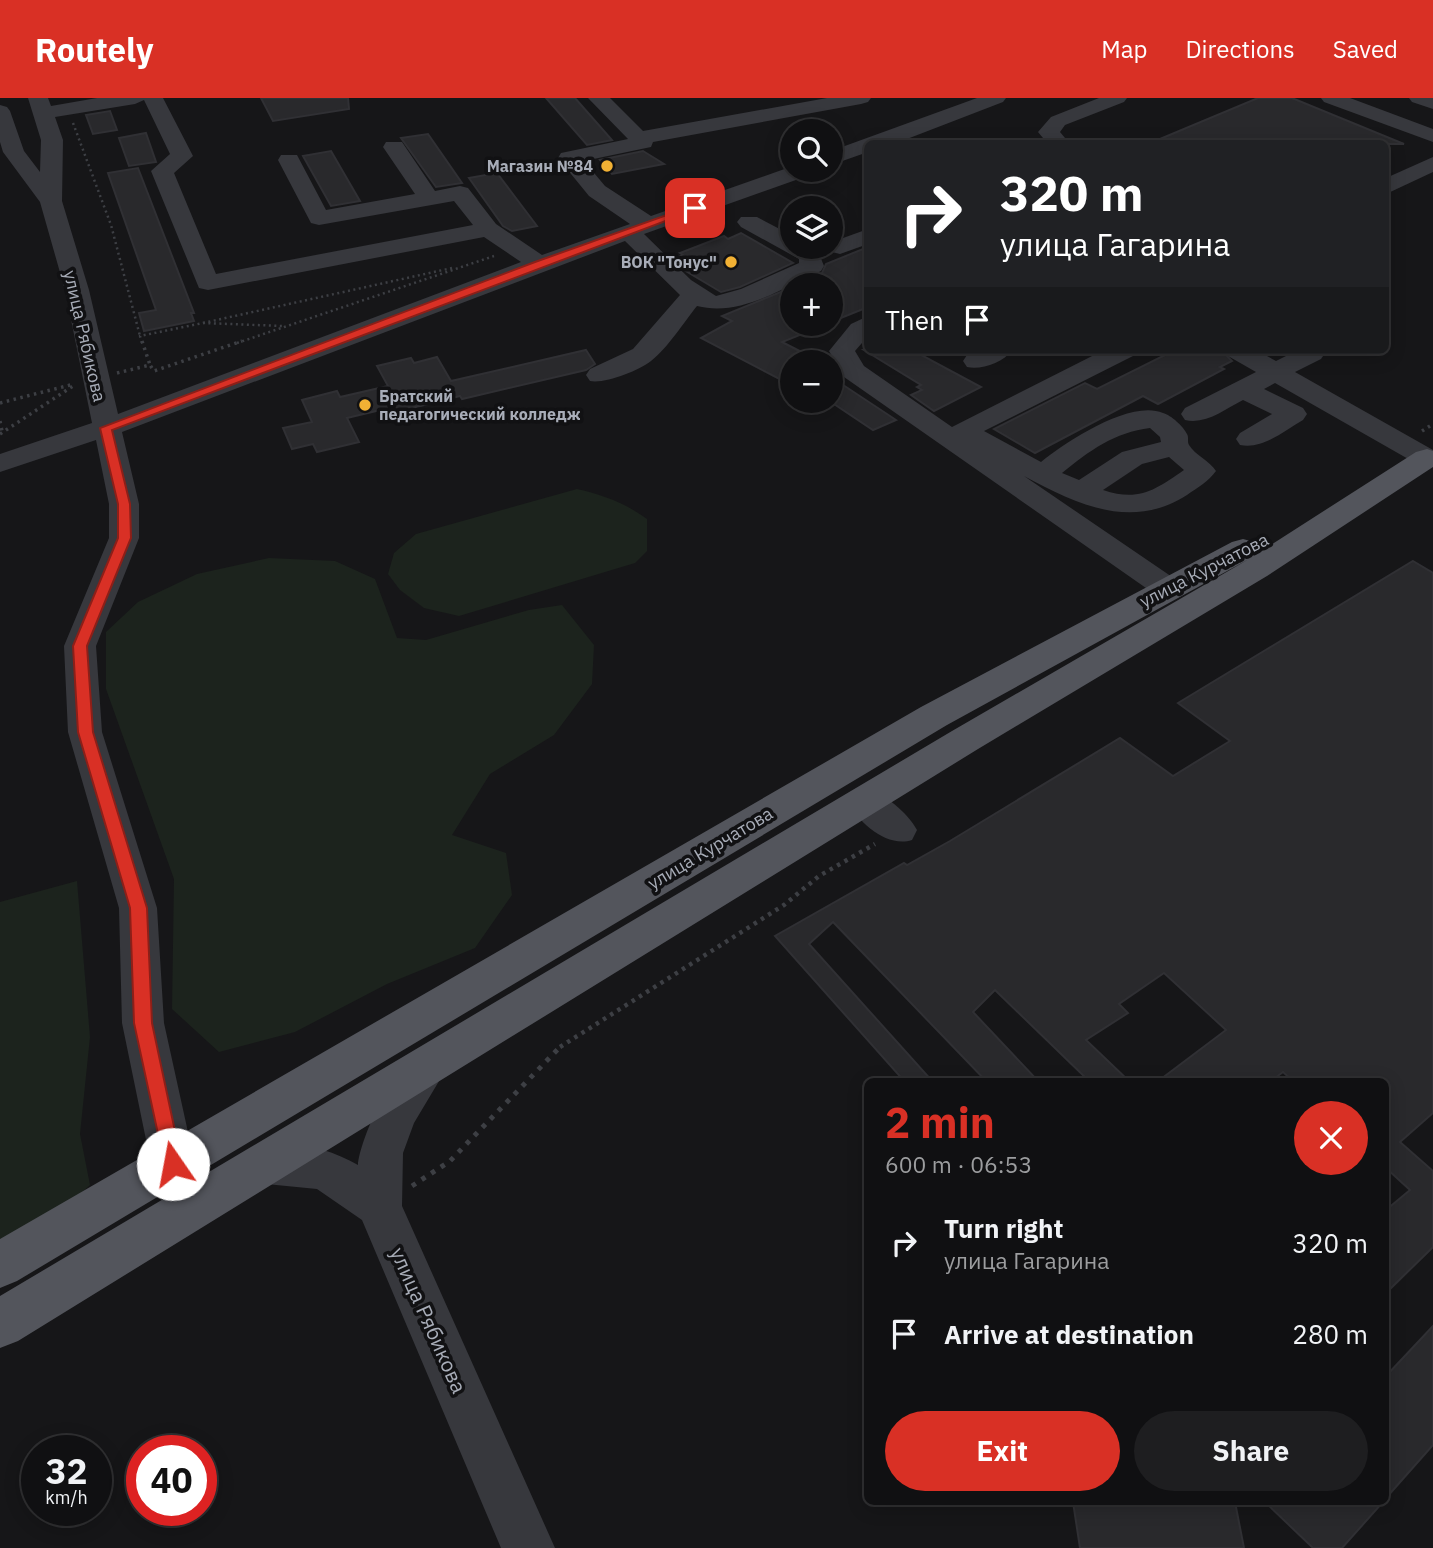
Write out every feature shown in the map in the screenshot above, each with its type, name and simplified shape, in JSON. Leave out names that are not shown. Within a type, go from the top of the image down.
[{"type":"main road","name":"улица Курчатова","points":[[0,1265],[934,716],[1167,589],[1430,456]]},
{"type":"main road","points":[[0,1324],[965,740],[1256,569],[1430,456]]},
{"type":"main road","points":[[934,716],[965,740]]},
{"type":"street","points":[[40,105],[68,108],[135,98]]},
{"type":"street","points":[[153,98],[182,156],[162,171],[208,283],[488,229]]},
{"type":"street","points":[[598,98],[643,142],[569,158],[597,191],[638,229],[694,294],[715,304],[733,300],[812,266],[811,259]]},
{"type":"street","points":[[638,138],[861,98],[893,130],[996,98]]},
{"type":"street","points":[[1056,140],[1049,132],[1058,121],[1117,98]]},
{"type":"street","points":[[1331,98],[1433,136]]},
{"type":"street","points":[[1419,98],[1433,103]]},
{"type":"street","name":"улица Рябикова","points":[[40,105],[52,140],[51,201],[77,290],[94,379],[124,504],[124,538],[80,646],[85,732],[138,908],[143,1023],[173,1164]]},
{"type":"street","name":"улица Рябикова","points":[[0,111],[14,152],[51,201]]},
{"type":"street","points":[[12,144],[30,146],[52,140]]},
{"type":"street","points":[[394,147],[429,198]]},
{"type":"street","points":[[843,154],[864,147]]},
{"type":"street","points":[[289,160],[319,218],[460,193],[488,229],[539,264]]},
{"type":"street","points":[[1389,186],[1433,164]]},
{"type":"street","points":[[0,463],[106,428],[539,264],[780,178]]},
{"type":"street","points":[[638,229],[660,240],[737,220],[780,240]]},
{"type":"street","points":[[843,246],[864,238]]},
{"type":"street","points":[[598,375],[642,355],[694,294]]},
{"type":"street","points":[[864,326],[842,351],[853,371],[1167,589]]},
{"type":"street","points":[[1044,472],[1095,434],[1128,421],[1156,419],[1174,435],[1175,447],[1202,471],[1164,498],[1126,505],[1081,492],[963,431],[1116,354]]},
{"type":"street","points":[[1244,354],[1430,456]]},
{"type":"street","points":[[1195,414],[1310,354]]},
{"type":"street","points":[[1243,388],[1293,414],[1250,439]]},
{"type":"street","points":[[1081,492],[1132,458],[1175,447]]},
{"type":"street","points":[[865,801],[899,830]]},
{"type":"street","points":[[396,1196],[381,1153],[395,1115],[427,1066]]},
{"type":"street","name":"улица Рябикова","points":[[266,1164],[303,1163],[324,1169],[351,1183],[396,1196],[528,1548]]},
{"type":"path","points":[[68,108],[111,225],[140,335],[154,371],[516,249]]},
{"type":"path","points":[[140,335],[478,262]]},
{"type":"path","points":[[204,323],[286,326]]},
{"type":"path","points":[[94,379],[150,365]]},
{"type":"path","points":[[0,402],[79,383],[1,433],[0,421]]},
{"type":"path","points":[[396,1196],[450,1161],[562,1045],[784,905],[819,876],[899,830]]},
{"type":"shaded area","points":[[577,489],[614,500],[647,519],[647,551],[635,563],[459,616],[424,608],[400,590],[388,574],[394,553],[416,534]]},
{"type":"shaded area","points":[[269,558],[335,561],[375,579],[397,638],[426,640],[529,610],[562,605],[594,645],[592,684],[554,735],[490,774],[452,835],[506,853],[512,895],[475,948],[387,984],[295,1032],[219,1052],[172,1009],[174,879],[106,689],[106,632],[138,602],[197,574]]},
{"type":"shaded area","points":[[77,881],[90,1037],[80,1134],[90,1185],[42,1228],[0,1239],[0,902]]},
{"type":"building","points":[[261,98],[348,98],[349,109],[273,121]]},
{"type":"building","points":[[546,98],[575,98],[612,140],[587,145]]},
{"type":"building","points":[[1258,98],[1292,98],[1404,144],[1389,144],[1389,140],[1158,140]]},
{"type":"building","points":[[110,111],[117,130],[93,134],[86,115]]},
{"type":"building","points":[[146,133],[156,162],[129,166],[119,138]]},
{"type":"building","points":[[428,134],[462,183],[436,187],[401,138]]},
{"type":"building","points":[[331,151],[360,201],[331,206],[303,156]]},
{"type":"building","points":[[643,151],[664,164],[612,174],[600,160]]},
{"type":"building","points":[[138,168],[194,313],[191,313],[194,321],[144,331],[139,313],[156,310],[108,173]]},
{"type":"building","points":[[497,173],[537,226],[512,231],[503,226],[469,178]]},
{"type":"building","name":"ВОК \"Тонус\"","points":[[741,233],[780,256],[780,259],[793,263],[740,287],[721,292],[684,270],[673,259],[683,255],[680,253],[724,236],[728,239]]},
{"type":"building","points":[[864,249],[864,309],[843,317],[843,273],[822,273],[826,264]]},
{"type":"building","points":[[780,292],[780,336],[797,336],[782,342],[798,350],[780,350],[780,379],[701,338],[732,321],[722,316]]},
{"type":"building","name":"Братский педагогический колледж","points":[[586,350],[595,364],[586,370],[462,399],[460,396],[396,412],[393,407],[347,418],[359,442],[317,452],[313,444],[292,449],[283,428],[312,422],[302,400],[337,391],[340,397],[388,386],[377,366],[411,358],[414,363],[437,357],[451,381]]},
{"type":"building","points":[[871,354],[919,354],[981,387],[934,411],[911,395],[922,390],[917,387],[921,385]]},
{"type":"building","points":[[1167,354],[1225,354],[1232,361],[1220,367],[1224,369],[1158,404],[1143,396],[1035,453],[994,429],[1085,383],[1097,389]]},
{"type":"building","points":[[843,385],[896,420],[873,430],[843,410]]},
{"type":"building","points":[[1413,561],[1433,573],[1433,1113],[1400,1142],[1433,1171],[1433,1247],[1389,1290],[1389,1208],[1410,1190],[1389,1171],[1389,1078],[1290,1078],[1283,1072],[1275,1078],[1162,1078],[1226,1030],[1164,973],[1119,1004],[1128,1013],[1086,1040],[1126,1078],[1086,1078],[995,990],[973,1012],[1035,1078],[983,1078],[833,922],[809,944],[929,1078],[901,1078],[775,936],[904,863],[907,865],[950,841],[1120,738],[1173,776],[1230,741],[1178,703]]},
{"type":"building","points":[[1433,1326],[1433,1445],[1389,1495],[1389,1373]]},
{"type":"building","points":[[1073,1505],[1236,1505],[1244,1548],[1080,1548]]},
{"type":"building","points":[[1268,1505],[1380,1505],[1342,1548],[1313,1548]]},
{"type":"place","name":"Магазин №84","points":[[607,166]]},
{"type":"place","name":"ВОК \"Тонус\"","points":[[731,262]]},
{"type":"place","name":"Братский педагогический колледж","points":[[365,405]]},
{"type":"route","points":[[173,1164],[143,1023],[138,908],[85,732],[80,646],[124,538],[124,504],[106,428],[539,264],[695,208]]}]
